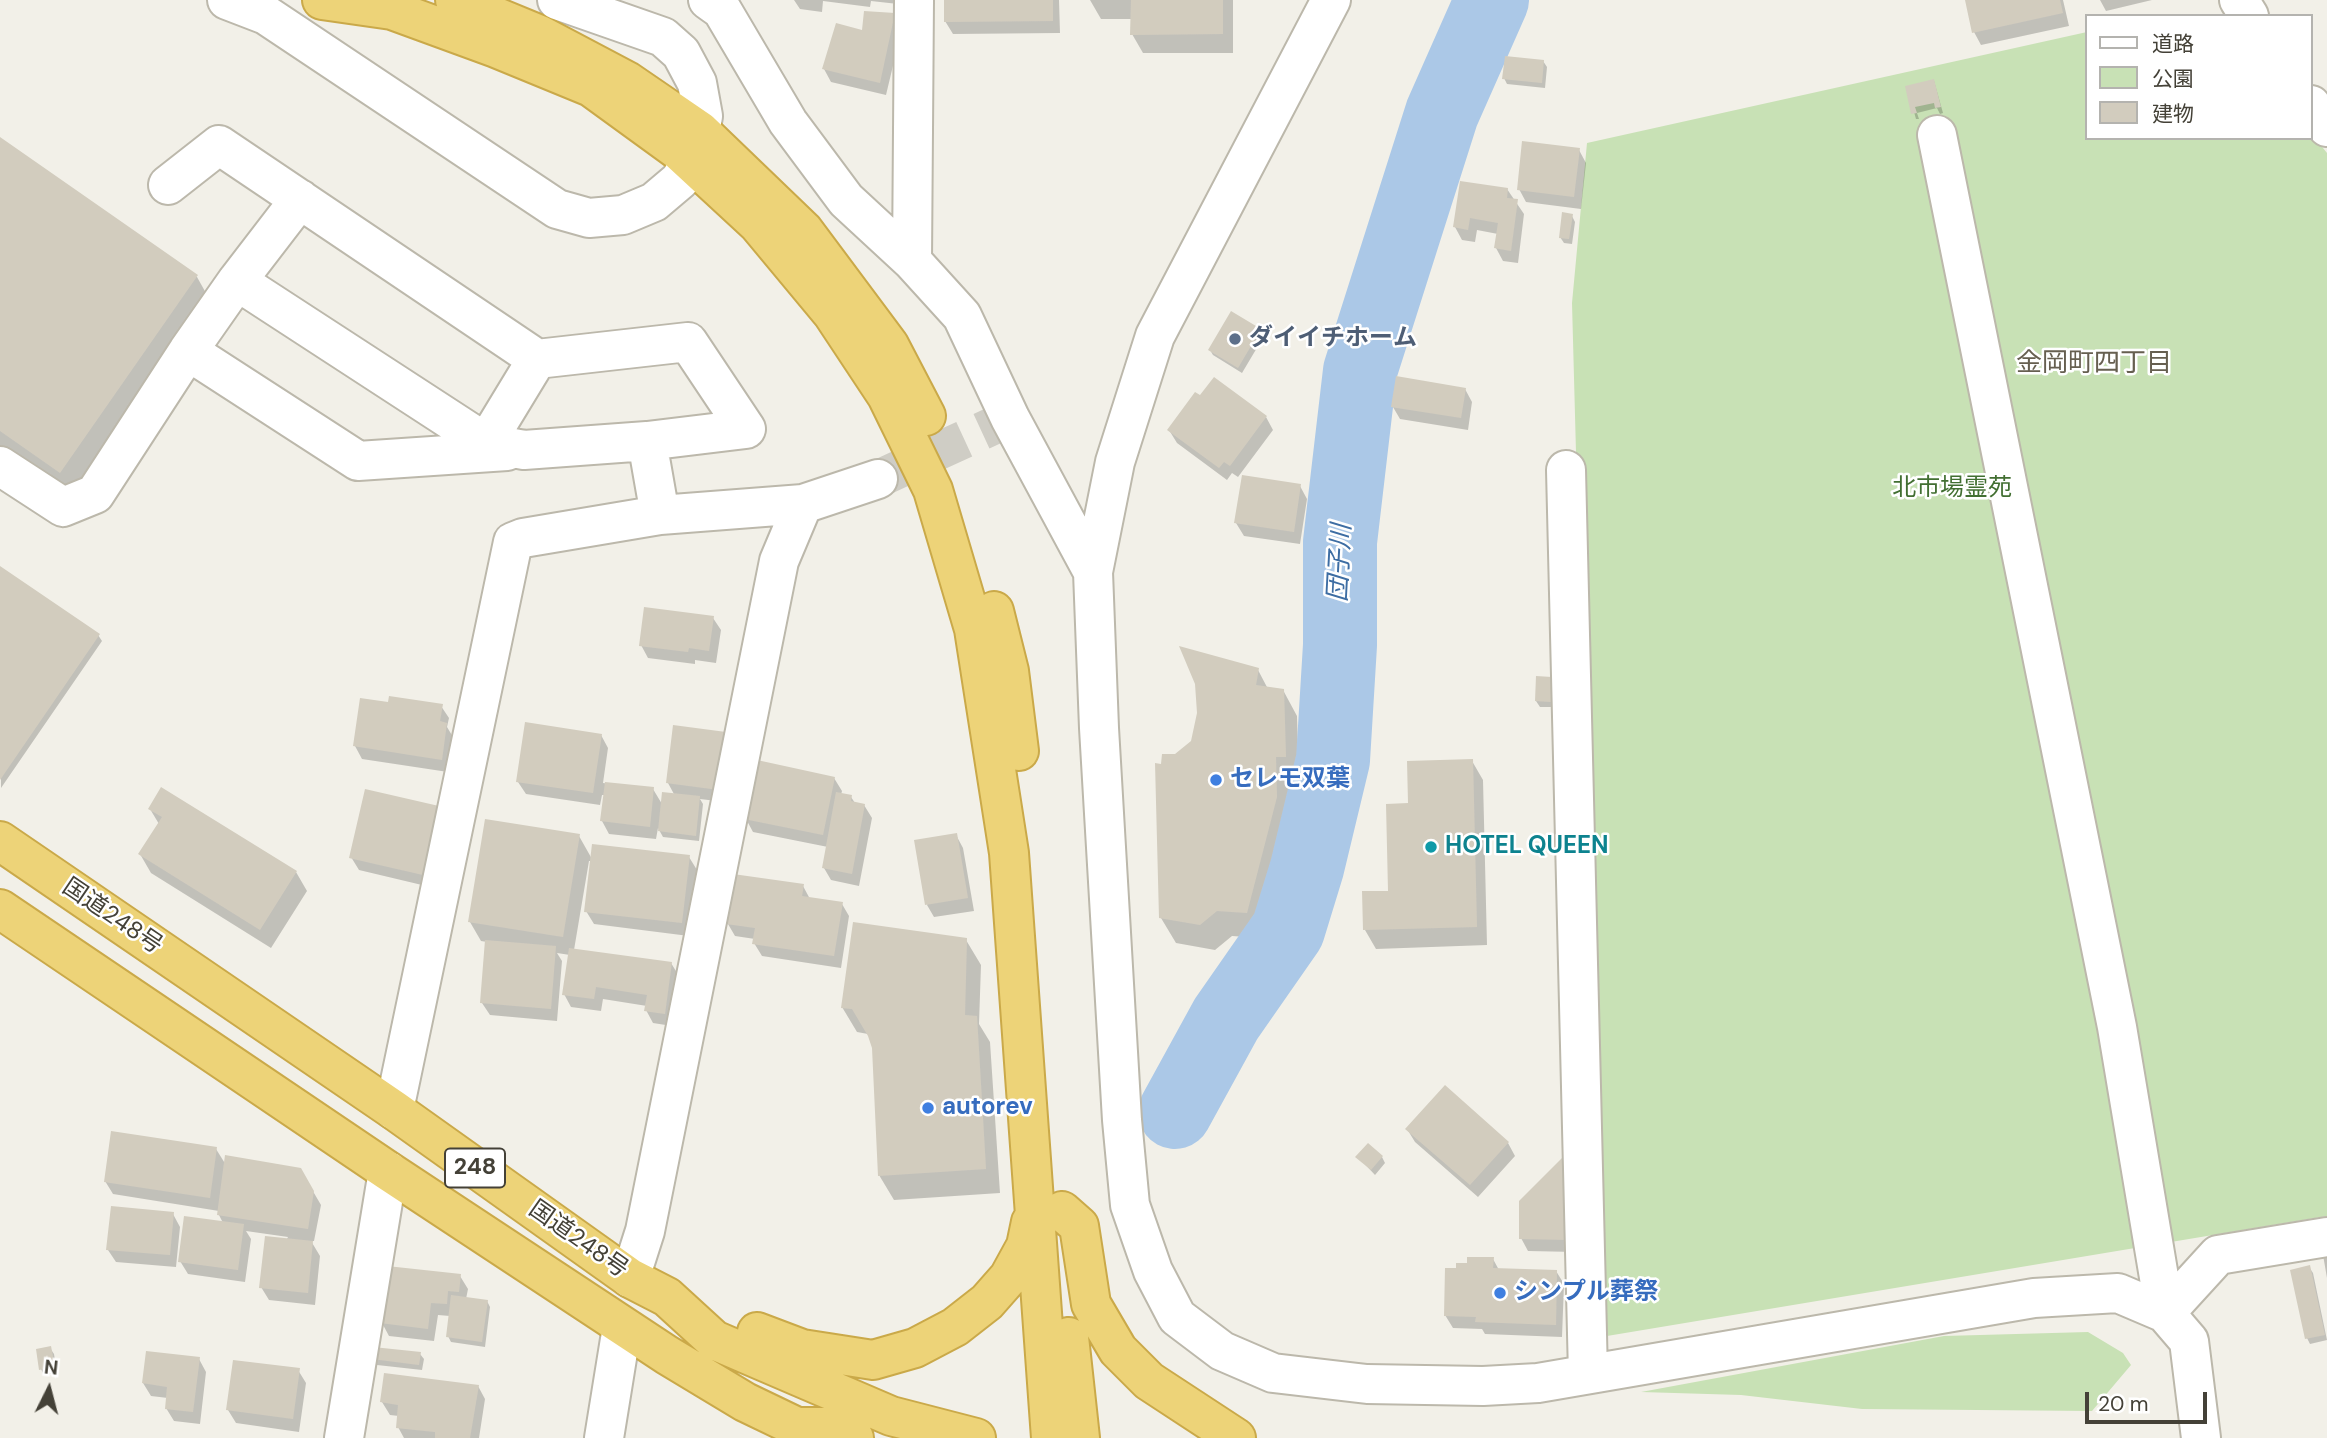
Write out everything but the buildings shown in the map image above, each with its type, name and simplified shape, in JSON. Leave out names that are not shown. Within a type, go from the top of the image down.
[{"type":"highway","points":[[322,0],[392,10],[496,48],[591,87],[695,146]]},
{"type":"highway","points":[[454,0],[540,35],[616,75],[695,146],[804,231],[888,345],[942,448],[976,543],[1011,684],[1032,855],[1048,1207],[1051,1438]]},
{"type":"highway","name":"国道248号","points":[[0,841],[394,1110],[630,1278],[667,1297],[713,1340],[891,1416],[976,1438]]},
{"type":"highway","name":"国道248号","points":[[0,909],[622,1327],[745,1402],[802,1432],[824,1427],[853,1438]]},
{"type":"highway","points":[[667,1297],[802,1349],[873,1360],[915,1348],[955,1327],[987,1302],[1009,1278],[1048,1207]]},
{"type":"highway","points":[[1048,1207],[1070,1350],[1080,1438]]},
{"type":"highway","points":[[1048,1207],[1079,1226],[1091,1304],[1118,1350],[1149,1381],[1236,1438]]},
{"type":"street","points":[[227,0],[266,15],[556,209],[589,218],[624,215],[654,202],[680,180],[695,146],[703,116],[697,83],[681,53],[663,37],[557,0]]},
{"type":"street","points":[[708,0],[722,10],[788,122],[846,200],[912,261],[962,316],[1010,418],[1093,572]]},
{"type":"street","points":[[912,261],[914,0]]},
{"type":"street","points":[[1331,0],[1155,337],[1115,462],[1093,572],[1122,1120],[1130,1205],[1153,1271],[1177,1317],[1222,1351],[1273,1373],[1367,1384],[1483,1387],[1538,1383],[2034,1298],[2118,1293],[2165,1313],[2189,1341],[2202,1438]]},
{"type":"street","points":[[2313,108],[2327,127]]},
{"type":"street","points":[[1937,135],[2117,1027],[2165,1313]]},
{"type":"street","points":[[168,185],[219,145],[537,359],[688,342],[746,429],[647,441],[358,461],[188,351]]},
{"type":"street","points":[[0,466],[63,507],[95,494],[188,351],[300,199]]},
{"type":"street","points":[[237,281],[486,443],[524,450]]},
{"type":"street","points":[[486,443],[537,359]]},
{"type":"street","points":[[647,441],[660,515]]},
{"type":"street","points":[[1566,470],[1588,1374]]},
{"type":"street","points":[[394,1110],[513,542],[660,515],[803,504],[878,479]]},
{"type":"street","points":[[630,1278],[645,1231],[779,561],[803,504]]},
{"type":"street","points":[[344,1438],[388,1171]]},
{"type":"street","points":[[2165,1313],[2218,1255],[2327,1237]]},
{"type":"street","points":[[604,1438],[622,1327]]},
{"type":"green space","name":"北市場霊苑","points":[[2086,32],[2086,140],[2313,140],[2313,136],[2327,153],[2327,1216],[1595,1338],[1572,303],[1587,143]]},
{"type":"green space","points":[[2088,1332],[2123,1353],[2131,1365],[2092,1411],[1862,1409],[1741,1395],[1641,1392],[1944,1336]]},
{"type":"waterway","name":"団子川","points":[[1175,1112],[1226,1019],[1288,930],[1307,868],[1333,760],[1340,645],[1340,542],[1360,371],[1442,113],[1492,0]]},
{"type":"tunnel","points":[[878,479],[1010,418]]},
{"type":"place","name":"ダイイチホーム","points":[[1235,339]]},
{"type":"place","name":"セレモ双葉","points":[[1216,780]]},
{"type":"place","name":"HOTEL QUEEN","points":[[1431,847]]},
{"type":"place","name":"autorev","points":[[928,1108]]},
{"type":"place","name":"シンプル葬祭","points":[[1500,1293]]},
{"type":"district","name":"金岡町四丁目","points":[[2094,364]]}]
